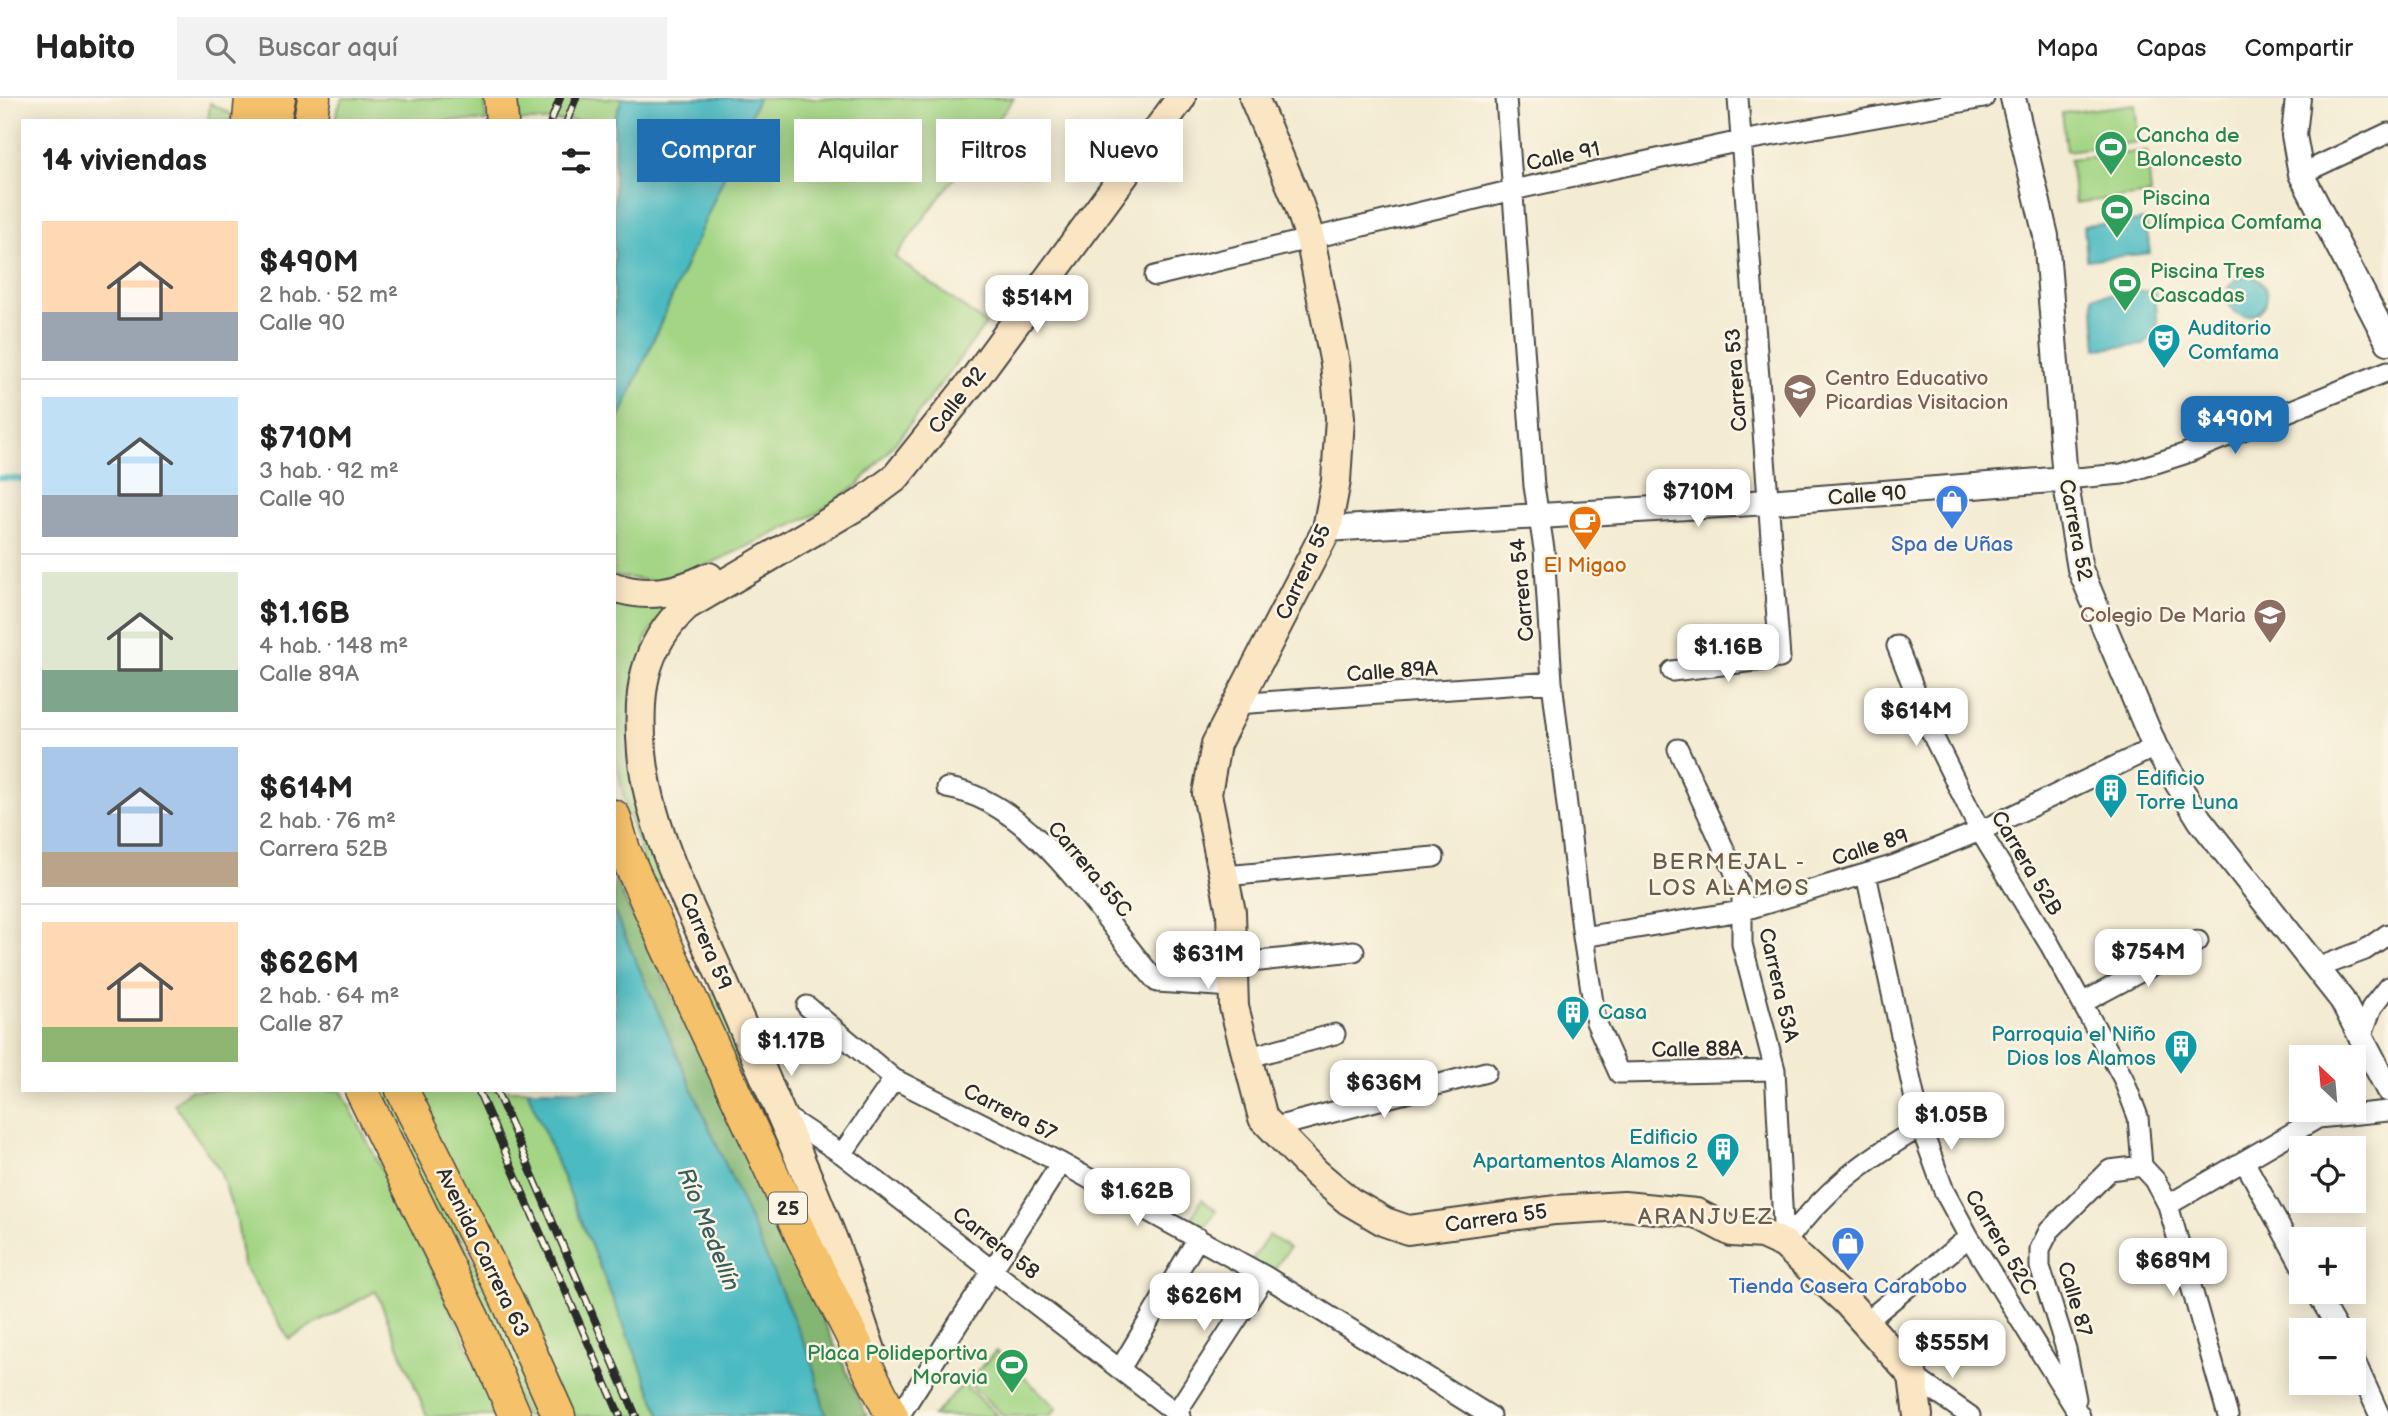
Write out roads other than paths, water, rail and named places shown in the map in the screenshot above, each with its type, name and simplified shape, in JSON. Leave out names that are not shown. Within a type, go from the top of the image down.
[{"type":"highway","points":[[249,119],[251,98]]},
{"type":"highway","points":[[274,119],[279,98]]},
{"type":"highway","points":[[310,119],[314,98]]},
{"type":"highway","points":[[500,98],[502,119]]},
{"type":"highway","name":"25","points":[[616,823],[624,850],[806,1246],[893,1416]]},
{"type":"highway","name":"Avenida Carrera 63","points":[[362,1092],[474,1320],[515,1416]]},
{"type":"highway","name":"Avenida Carrera 63","points":[[403,1092],[508,1302],[559,1416]]},
{"type":"main road","name":"Calle 92","points":[[616,588],[635,593],[661,594],[708,585],[841,516],[895,478],[975,378],[1181,98]]},
{"type":"main road","name":"Carrera 55","points":[[1254,98],[1298,202],[1310,238],[1335,364],[1340,418],[1336,481],[1326,529],[1216,744],[1207,794],[1226,876],[1231,912],[1232,976],[1246,1058],[1259,1109],[1272,1128],[1315,1173],[1349,1201],[1385,1222],[1408,1230],[1555,1210],[1624,1206],[1696,1213],[1732,1232],[1762,1234],[1784,1244],[1847,1302],[1863,1324],[1913,1376]]},
{"type":"main road","name":"Carrera 59","points":[[708,585],[669,623],[654,644],[641,694],[642,754],[660,829],[674,868],[831,1233],[893,1416]]},
{"type":"main road","points":[[1913,1376],[1917,1416]]},
{"type":"street","name":"Carrera 54","points":[[1506,98],[1538,514],[1544,549],[1552,682],[1583,937],[1597,1022],[1619,1073]]},
{"type":"street","name":"Carrera 53","points":[[1672,671],[1780,658],[1738,98]]},
{"type":"street","name":"Calle 91","points":[[1155,276],[1513,190],[1741,141],[1984,98]]},
{"type":"street","name":"Carrera 52","points":[[2013,98],[2046,236],[2065,479],[2080,569],[2155,747],[2200,820],[2342,1000],[2388,1090]]},
{"type":"street","points":[[2298,98],[2294,135],[2301,174],[2388,342]]},
{"type":"street","points":[[2301,174],[2388,133]]},
{"type":"street","name":"Calle 90","points":[[1326,529],[1768,502],[2122,474],[2184,454],[2388,371]]},
{"type":"street","name":"Carrera 52B","points":[[1897,646],[1932,734],[1980,831],[2082,1003],[2123,1079],[2138,1117],[2142,1166]]},
{"type":"street","name":"Calle 89A","points":[[1235,704],[1552,682]]},
{"type":"street","name":"Calle 89","points":[[1583,937],[1741,911],[1866,874],[1980,831],[2155,747]]},
{"type":"street","name":"Carrera 53A","points":[[1678,749],[1742,888],[1742,944],[1775,1070],[1784,1244]]},
{"type":"street","name":"Carrera 55C","points":[[947,788],[966,791],[1008,813],[1052,851],[1157,982],[1232,976]]},
{"type":"street","points":[[1226,876],[1434,857]]},
{"type":"street","name":"Carrera 52C","points":[[1866,874],[1921,1127],[1944,1191],[1969,1237],[2080,1415]]},
{"type":"street","points":[[2317,968],[2365,950],[2388,934]]},
{"type":"street","points":[[2082,1003],[2198,941]]},
{"type":"street","points":[[1232,976],[1354,951]]},
{"type":"street","points":[[2361,1037],[2372,1006],[2388,987]]},
{"type":"street","name":"Carrera 57","points":[[807,1006],[894,1079],[1061,1163],[1265,1276],[1488,1416]]},
{"type":"street","points":[[1246,1058],[1335,1034]]},
{"type":"street","name":"Calle 88A","points":[[1619,1073],[1775,1070]]},
{"type":"street","points":[[1272,1128],[1486,1072]]},
{"type":"street","points":[[842,1154],[894,1079]]},
{"type":"street","points":[[2168,1205],[2318,1118],[2388,1111]]},
{"type":"street","name":"Carrera 58","points":[[779,1112],[842,1154],[1178,1415]]},
{"type":"street","points":[[1784,1244],[1804,1218],[1869,1157],[1921,1127]]},
{"type":"street","points":[[2244,1161],[2289,1243]]},
{"type":"street","points":[[899,1416],[1061,1163]]},
{"type":"street","points":[[2142,1166],[2155,1180],[2168,1205],[2228,1416]]},
{"type":"street","name":"Calle 87","points":[[2080,1415],[2066,1349],[2040,1268],[2040,1249],[2049,1231],[2110,1170],[2142,1166]]},
{"type":"street","points":[[1863,1324],[1969,1237]]},
{"type":"street","points":[[1120,1369],[1198,1238]]},
{"type":"street","points":[[1178,1415],[1265,1276]]},
{"type":"street","points":[[1913,1376],[1970,1416]]},
{"type":"street","points":[[2366,1385],[2380,1416]]},
{"type":"water","points":[[622,98],[758,98],[749,119],[637,119],[637,182],[722,182],[616,426],[616,119]]},
{"type":"water","name":"Piscina Olímpica Comfama","points":[[2146,220],[2150,253],[2087,260],[2084,226]]},
{"type":"water","points":[[2247,276],[2261,282],[2267,296],[2261,310],[2247,316],[2233,310],[2227,296],[2233,282]]},
{"type":"water","name":"Piscina Tres Cascadas","points":[[2155,290],[2158,330],[2144,345],[2097,349],[2093,296]]},
{"type":"water","name":"Río Medellín","points":[[616,916],[811,1359],[826,1416],[661,1416],[528,1092],[616,1092]]},
{"type":"waterway","points":[[0,478],[21,479]]},
{"type":"railway","points":[[552,119],[560,98]]},
{"type":"railway","points":[[568,119],[576,98]]},
{"type":"railway","points":[[479,1092],[620,1416]]},
{"type":"railway","points":[[497,1092],[636,1416]]},
{"type":"place","name":"Cancha de Baloncesto","points":[[2111,177]]},
{"type":"place","name":"Piscina Olímpica Comfama","points":[[2117,240]]},
{"type":"place","name":"Piscina Tres Cascadas","points":[[2125,313]]},
{"type":"place","name":"Auditorio Comfama","points":[[2164,370]]},
{"type":"place","name":"Centro Educativo Picardias Visitacion","points":[[1800,420]]},
{"type":"place","name":"Spa de Uñas","points":[[1952,531]]},
{"type":"place","name":"El Migao","points":[[1585,552]]},
{"type":"place","name":"Colegio De Maria","points":[[2270,645]]},
{"type":"place","name":"Edificio Torre Luna","points":[[2111,820]]},
{"type":"place","name":"Casa","points":[[1573,1042]]},
{"type":"place","name":"Parroquia el Niño Dios los Alamos","points":[[2181,1076]]},
{"type":"place","name":"Edificio Apartamentos Alamos 2","points":[[1723,1179]]},
{"type":"place","name":"Tienda Casera Carabobo","points":[[1848,1273]]},
{"type":"place","name":"Placa Polideportiva Moravia","points":[[1012,1395]]},
{"type":"district","name":"BERMEJAL - LOS ALAMOS","points":[[1729,874]]},
{"type":"district","name":"ARANJUEZ","points":[[1706,1216]]}]
